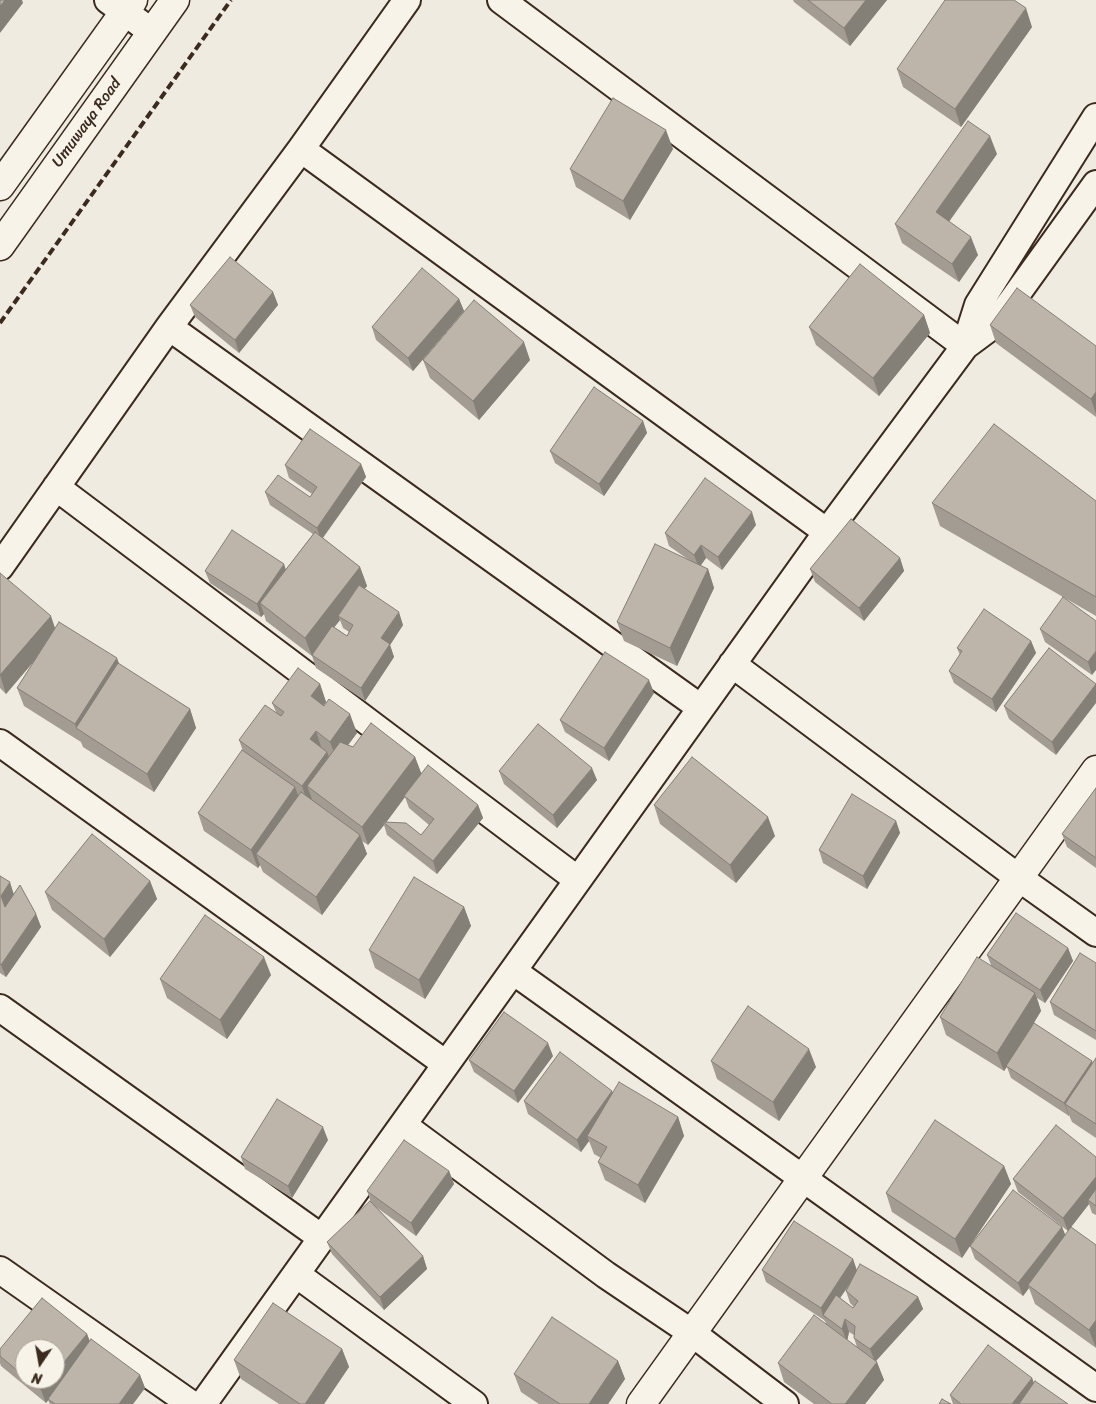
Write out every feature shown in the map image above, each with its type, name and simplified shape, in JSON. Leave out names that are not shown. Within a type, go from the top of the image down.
[{"type":"street","name":"Umuwaya Road","points":[[0,246],[175,0]]},
{"type":"street","points":[[0,567],[168,327],[301,149],[407,0]]},
{"type":"street","points":[[501,0],[965,346]]},
{"type":"street","name":"Umuwaya Road","points":[[0,186],[122,4]]},
{"type":"street","points":[[122,4],[152,32]]},
{"type":"street","points":[[965,346],[978,305],[1096,117]]},
{"type":"street","points":[[301,149],[827,532]]},
{"type":"street","points":[[203,1404],[827,532],[965,346],[996,324],[1096,184]]},
{"type":"street","points":[[168,327],[701,708]]},
{"type":"street","points":[[56,487],[578,880]]},
{"type":"street","points":[[732,664],[1019,878],[1096,933]]},
{"type":"street","points":[[0,743],[446,1064]]},
{"type":"street","points":[[641,1404],[1096,770]]},
{"type":"street","points":[[513,971],[1096,1388]]},
{"type":"street","points":[[0,1008],[322,1238]]},
{"type":"street","points":[[403,1125],[606,1275],[692,1333],[785,1404]]},
{"type":"street","points":[[0,1270],[191,1404]]},
{"type":"street","points":[[296,1274],[474,1404]]},
{"type":"building","points":[[808,0],[866,0],[844,28]]},
{"type":"building","points":[[945,0],[1014,0],[1026,8],[955,109],[897,69]]},
{"type":"building","points":[[613,98],[666,130],[623,201],[570,169]]},
{"type":"building","points":[[968,121],[990,136],[936,212],[971,237],[952,264],[895,224]]},
{"type":"building","points":[[230,257],[273,292],[235,340],[190,305]]},
{"type":"building","points":[[860,264],[924,315],[873,378],[809,327]]},
{"type":"building","points":[[422,268],[459,299],[408,358],[372,327]]},
{"type":"building","points":[[1017,288],[1096,346],[1096,392],[1091,399],[990,325]]},
{"type":"building","points":[[474,300],[524,342],[473,401],[423,360]]},
{"type":"building","points":[[594,387],[643,421],[599,484],[550,451]]},
{"type":"building","points":[[994,424],[1096,501],[1096,597],[932,503]]},
{"type":"building","points":[[310,429],[361,464],[317,528],[265,492],[278,475],[310,497],[317,487],[285,465]]},
{"type":"building","points":[[705,478],[752,512],[718,557],[701,545],[694,555],[665,533]]},
{"type":"building","points":[[851,519],[900,558],[859,608],[810,569]]},
{"type":"building","points":[[232,530],[284,564],[257,604],[205,571]]},
{"type":"building","points":[[315,532],[360,567],[305,638],[260,603]]},
{"type":"building","points":[[655,544],[708,569],[670,648],[617,622]]},
{"type":"building","points":[[0,573],[51,616],[0,675]]},
{"type":"building","points":[[359,585],[399,612],[381,638],[390,644],[361,688],[312,655],[332,626],[347,636],[353,625],[338,616]]},
{"type":"building","points":[[1063,597],[1096,621],[1096,651],[1088,662],[1040,629]]},
{"type":"building","points":[[984,609],[1031,641],[992,699],[949,671],[962,651],[957,648]]},
{"type":"building","points":[[59,622],[117,658],[75,724],[17,688]]},
{"type":"building","points":[[1049,648],[1096,684],[1052,742],[1004,706]]},
{"type":"building","points":[[605,652],[649,680],[604,748],[560,720]]},
{"type":"building","points":[[118,663],[190,709],[147,774],[76,728]]},
{"type":"building","points":[[298,668],[320,684],[311,696],[324,706],[329,699],[350,714],[330,742],[316,731],[310,739],[327,752],[302,786],[239,740],[265,705],[281,716],[284,712],[272,703]]},
{"type":"building","points":[[371,723],[415,757],[362,827],[307,786],[340,742],[353,747]]},
{"type":"building","points":[[538,724],[592,768],[553,815],[499,771]]},
{"type":"building","points":[[242,750],[295,787],[251,850],[198,813]]},
{"type":"building","points":[[692,757],[768,817],[730,865],[654,805]]},
{"type":"building","points":[[428,765],[478,805],[433,861],[383,822],[406,823],[421,835],[434,819],[404,796]]},
{"type":"building","points":[[1096,788],[1096,858],[1062,834]]},
{"type":"building","points":[[301,792],[360,835],[316,897],[256,854]]},
{"type":"building","points":[[852,794],[896,821],[863,876],[819,850]]},
{"type":"building","points":[[92,834],[150,881],[104,939],[45,892]]},
{"type":"building","points":[[0,876],[10,882],[1,896],[5,907],[20,885],[36,914],[1,965],[0,964]]},
{"type":"building","points":[[414,877],[464,907],[419,980],[369,950]]},
{"type":"building","points":[[1016,913],[1068,948],[1040,990],[987,955]]},
{"type":"building","points":[[205,915],[264,957],[220,1020],[160,979]]},
{"type":"building","points":[[1080,953],[1096,963],[1096,1031],[1050,1002]]},
{"type":"building","points":[[977,957],[1035,993],[997,1053],[940,1017]]},
{"type":"building","points":[[748,1006],[809,1049],[773,1102],[711,1061]]},
{"type":"building","points":[[504,1012],[548,1043],[514,1091],[469,1060]]},
{"type":"building","points":[[1034,1023],[1092,1061],[1064,1103],[1006,1066]]},
{"type":"building","points":[[560,1052],[612,1091],[577,1140],[524,1101]]},
{"type":"building","points":[[1096,1058],[1096,1124],[1065,1104]]},
{"type":"building","points":[[619,1082],[678,1117],[638,1185],[598,1162],[607,1147],[587,1136]]},
{"type":"building","points":[[277,1099],[323,1127],[288,1186],[241,1157]]},
{"type":"building","points":[[935,1120],[1004,1166],[955,1239],[886,1193]]},
{"type":"building","points":[[1056,1125],[1096,1157],[1096,1177],[1063,1218],[1013,1179]]},
{"type":"building","points":[[404,1140],[449,1171],[411,1223],[367,1191]]},
{"type":"building","points":[[1096,1189],[1096,1206],[1088,1200]]},
{"type":"building","points":[[1013,1190],[1062,1227],[1018,1283],[970,1246]]},
{"type":"building","points":[[370,1201],[423,1256],[380,1297],[327,1242]]},
{"type":"building","points":[[794,1221],[853,1259],[821,1308],[762,1270]]},
{"type":"building","points":[[1071,1227],[1096,1245],[1096,1320],[1089,1330],[1028,1285]]},
{"type":"building","points":[[860,1264],[918,1297],[870,1349],[854,1338],[855,1326],[845,1319],[842,1329],[823,1315],[836,1295],[853,1308],[858,1301],[846,1291]]},
{"type":"building","points":[[42,1298],[87,1334],[65,1361],[65,1339],[15,1339],[15,1369],[0,1356],[0,1349]]},
{"type":"building","points":[[273,1303],[342,1349],[305,1404],[300,1404],[234,1360]]},
{"type":"building","points":[[814,1315],[877,1362],[845,1404],[832,1404],[778,1363]]},
{"type":"building","points":[[552,1317],[618,1361],[589,1404],[560,1404],[514,1374]]},
{"type":"building","points":[[91,1339],[140,1375],[119,1404],[55,1404],[48,1399],[55,1389],[65,1389],[65,1375]]},
{"type":"building","points":[[988,1345],[1032,1378],[1012,1404],[961,1404],[950,1395]]},
{"type":"building","points":[[1035,1381],[1068,1404],[1019,1404]]},
{"type":"building","points":[[942,1399],[951,1404],[939,1404]]},
{"type":"railway","points":[[0,323],[231,0]]}]
